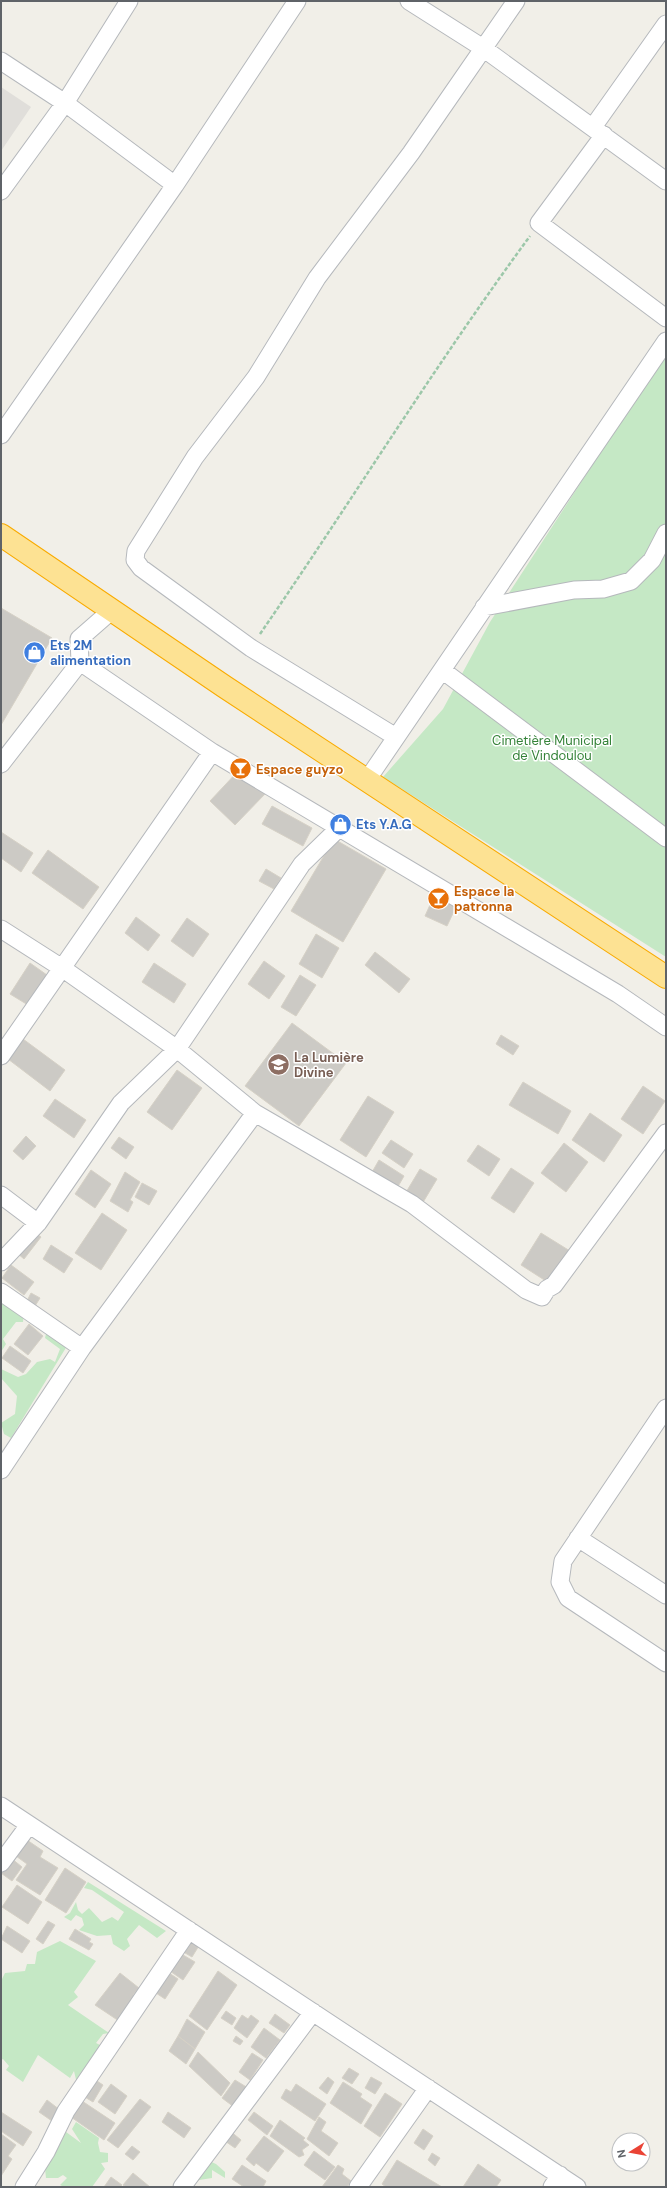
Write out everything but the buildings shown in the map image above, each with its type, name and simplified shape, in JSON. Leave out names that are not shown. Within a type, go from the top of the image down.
[{"type":"highway","points":[[1,535],[111,611],[666,977]]},
{"type":"street","points":[[1,191],[65,103],[129,1]]},
{"type":"street","points":[[1,435],[174,185],[297,1]]},
{"type":"street","points":[[409,1],[483,48],[666,181]]},
{"type":"street","points":[[396,737],[251,648],[140,568],[135,560],[136,551],[195,457],[256,377],[317,278],[411,153],[516,1]]},
{"type":"street","points":[[666,24],[539,224],[666,318]]},
{"type":"street","points":[[1,61],[65,103],[174,185]]},
{"type":"street","points":[[367,780],[666,341]]},
{"type":"street","points":[[484,608],[574,590],[603,588],[631,581],[652,560],[666,534]]},
{"type":"street","points":[[1,764],[80,662],[79,639],[111,611]]},
{"type":"street","points":[[80,662],[212,752],[618,994],[666,1027]]},
{"type":"street","points":[[442,670],[666,838]]},
{"type":"street","points":[[1,1056],[212,752]]},
{"type":"street","points":[[1,1262],[38,1223],[121,1103],[177,1049],[302,864],[339,828]]},
{"type":"street","points":[[1,929],[62,968],[177,1049],[255,1113],[412,1204],[526,1290],[542,1297],[547,1289],[554,1285],[666,1133]]},
{"type":"street","points":[[1,1470],[82,1348],[255,1113]]},
{"type":"street","points":[[1,1195],[38,1223]]},
{"type":"street","points":[[1,1292],[82,1348]]},
{"type":"street","points":[[666,1408],[562,1562],[560,1582],[568,1598],[666,1663]]},
{"type":"street","points":[[578,1538],[666,1595]]},
{"type":"street","points":[[1,1806],[428,2088],[556,2181],[577,2187]]},
{"type":"street","points":[[1,1863],[29,1825]]},
{"type":"street","points":[[24,2187],[46,2152],[66,2111],[189,1930]]},
{"type":"street","points":[[182,2187],[313,2012]]},
{"type":"street","points":[[358,2187],[428,2088]]},
{"type":"path","points":[[251,648],[324,542],[416,402],[539,224]]},
{"type":"shaded area","points":[[1,87],[31,107],[1,151]]},
{"type":"green space","name":"Cimetière Municipal de Vindoulou","points":[[666,352],[666,957],[383,777],[443,709],[490,622]]},
{"type":"green space","points":[[1,1301],[24,1312],[23,1322],[16,1322],[3,1339],[6,1344],[1,1352]]},
{"type":"green space","points":[[42,1331],[67,1346],[11,1438],[4,1434],[1,1423],[15,1414],[17,1396],[1,1378],[1,1369],[18,1377],[26,1374],[37,1362],[50,1359],[55,1362],[60,1349],[45,1338],[46,1334]]},
{"type":"green space","points":[[88,1882],[166,1931],[157,1938],[139,1925],[127,1939],[130,1946],[124,1951],[113,1944],[111,1935],[97,1936],[79,1930],[84,1925],[82,1918],[76,1915],[71,1921],[64,1917],[70,1913],[76,1902],[78,1910],[82,1914],[89,1908],[102,1922],[112,1917],[118,1921],[124,1912],[92,1890],[84,1888]]},
{"type":"green space","points":[[60,1941],[96,1961],[74,1992],[78,1997],[68,2005],[109,2033],[103,2034],[96,2043],[102,2046],[77,2084],[74,2071],[70,2078],[38,2055],[23,2082],[6,2070],[9,2066],[3,2059],[1,2060],[1,1981],[5,1973],[25,1971],[27,1964],[35,1964],[37,1952]]},
{"type":"green space","points":[[76,2122],[99,2138],[98,2143],[100,2152],[108,2153],[108,2162],[101,2163],[105,2169],[92,2187],[64,2187],[60,2185],[67,2178],[63,2175],[58,2178],[46,2178],[44,2159],[62,2129],[81,2143],[72,2129]]},
{"type":"green space","points":[[196,2155],[216,2164],[225,2172],[225,2178],[212,2170],[212,2178],[180,2183]]},
{"type":"place","name":"Ets 2M alimentation","points":[[35,652]]},
{"type":"place","name":"Espace guyzo","points":[[240,769]]},
{"type":"place","name":"Ets Y.A.G","points":[[341,824]]},
{"type":"place","name":"Espace la patronna","points":[[438,898]]},
{"type":"place","name":"La Lumière Divine","points":[[278,1064]]}]
